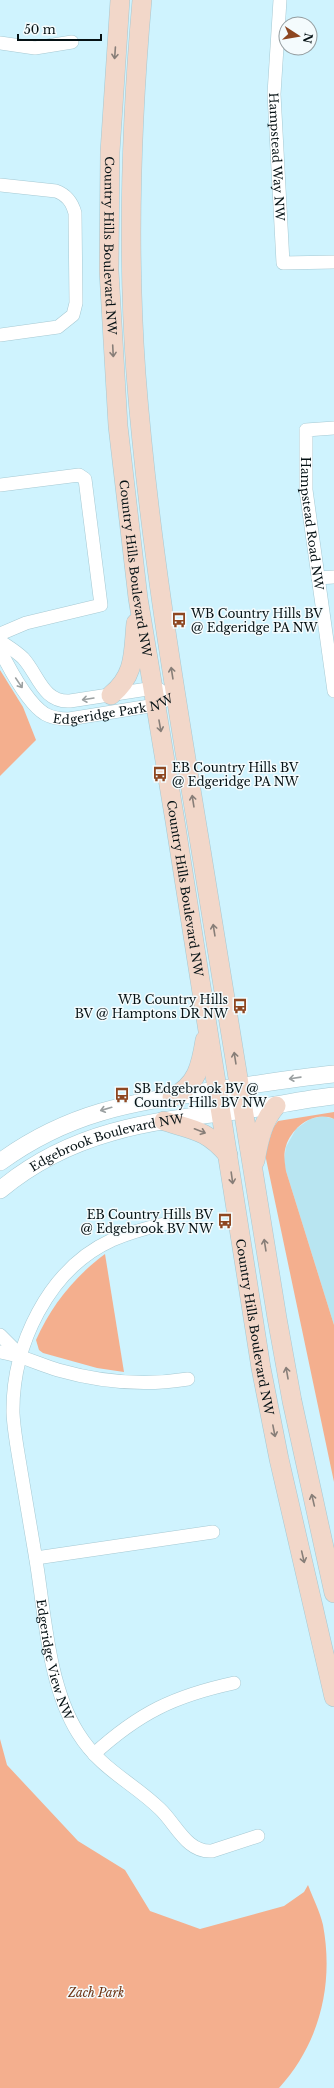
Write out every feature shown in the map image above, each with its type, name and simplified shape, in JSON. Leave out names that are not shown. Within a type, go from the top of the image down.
[{"type":"main road","name":"Country Hills Boulevard NW","points":[[120,0],[110,152],[109,271],[118,426],[138,598],[222,1112],[246,1280],[261,1368],[279,1459],[334,1697]]},
{"type":"main road","name":"Country Hills Boulevard NW","points":[[142,0],[133,127],[131,193],[134,328],[146,488],[158,584],[175,695],[253,1172],[292,1401],[334,1593]]},
{"type":"main road","points":[[111,695],[125,682],[129,674],[138,598]]},
{"type":"main road","points":[[172,1097],[182,1093],[196,1078],[201,1061],[207,1022]]},
{"type":"main road","points":[[253,1172],[265,1123],[268,1115],[276,1106]]},
{"type":"main road","points":[[164,1121],[207,1134],[228,1154]]},
{"type":"street","name":"Hampstead Way NW","points":[[280,0],[274,94],[283,263],[334,262]]},
{"type":"street","points":[[0,43],[35,48],[72,42]]},
{"type":"street","points":[[0,185],[56,191],[62,193],[71,202],[75,213],[76,303],[74,315],[58,327],[0,335]]},
{"type":"street","name":"Hampstead Road NW","points":[[334,428],[306,430],[306,490],[334,691]]},
{"type":"street","points":[[0,485],[79,475],[85,479],[101,605],[26,624],[0,634]]},
{"type":"street","points":[[318,578],[334,577]]},
{"type":"street","name":"Edgeridge Park NW","points":[[0,641],[22,658],[46,693],[55,699],[70,702],[111,695],[175,695]]},
{"type":"street","name":"Edgeridge Park NW","points":[[0,650],[9,668],[35,706],[50,716],[69,719],[155,696]]},
{"type":"street","name":"Edgebrook Boulevard NW","points":[[0,1162],[20,1147],[55,1128],[116,1107],[239,1086],[334,1074]]},
{"type":"street","name":"Edgebrook Boulevard NW","points":[[0,1190],[26,1170],[58,1151],[93,1137],[126,1128],[164,1121],[222,1112],[276,1106],[308,1098],[334,1096]]},
{"type":"street","name":"Edgeridge View NW","points":[[164,1224],[134,1232],[110,1241],[78,1263],[54,1288],[34,1318],[20,1355],[15,1380],[13,1415],[49,1642],[58,1684],[69,1716],[79,1734],[107,1768],[159,1807],[189,1844],[196,1849],[212,1851],[258,1836]]},
{"type":"street","points":[[0,1335],[20,1355]]},
{"type":"street","points":[[0,1352],[20,1355],[58,1370],[109,1380],[151,1383],[188,1379]]},
{"type":"street","points":[[36,1558],[212,1532]]},
{"type":"street","points":[[94,1754],[118,1732],[158,1707],[192,1693],[234,1683]]},
{"type":"shaded area","points":[[323,1116],[334,1119],[334,1325],[286,1171],[284,1160],[286,1147],[296,1129],[310,1119]]},
{"type":"green space","points":[[0,670],[23,707],[36,740],[0,776]]},
{"type":"green space","points":[[334,1112],[334,1119],[319,1117],[312,1119],[305,1122],[293,1132],[286,1146],[284,1156],[286,1171],[334,1325],[334,1482],[265,1154],[273,1128],[278,1121]]},
{"type":"green space","points":[[105,1254],[124,1372],[97,1368],[43,1353],[39,1350],[36,1340],[49,1315],[64,1293],[83,1272]]},
{"type":"green space","name":"Zach Park","points":[[0,1739],[7,1765],[78,1841],[125,1870],[150,1911],[200,1929],[284,1906],[304,1892],[308,1885],[323,1925],[327,1969],[325,1991],[314,2032],[305,2052],[279,2088],[0,2088]]},
{"type":"place","name":"WB Country Hills BV @ Edgeridge PA NW","points":[[179,620]]},
{"type":"place","name":"EB Country Hills BV @ Edgeridge PA NW","points":[[160,774]]},
{"type":"place","name":"WB Country Hills BV @ Hamptons DR NW","points":[[240,1006]]},
{"type":"place","name":"SB Edgebrook BV @ Country Hills BV NW","points":[[122,1095]]},
{"type":"place","name":"EB Country Hills BV @ Edgebrook BV NW","points":[[225,1221]]}]
